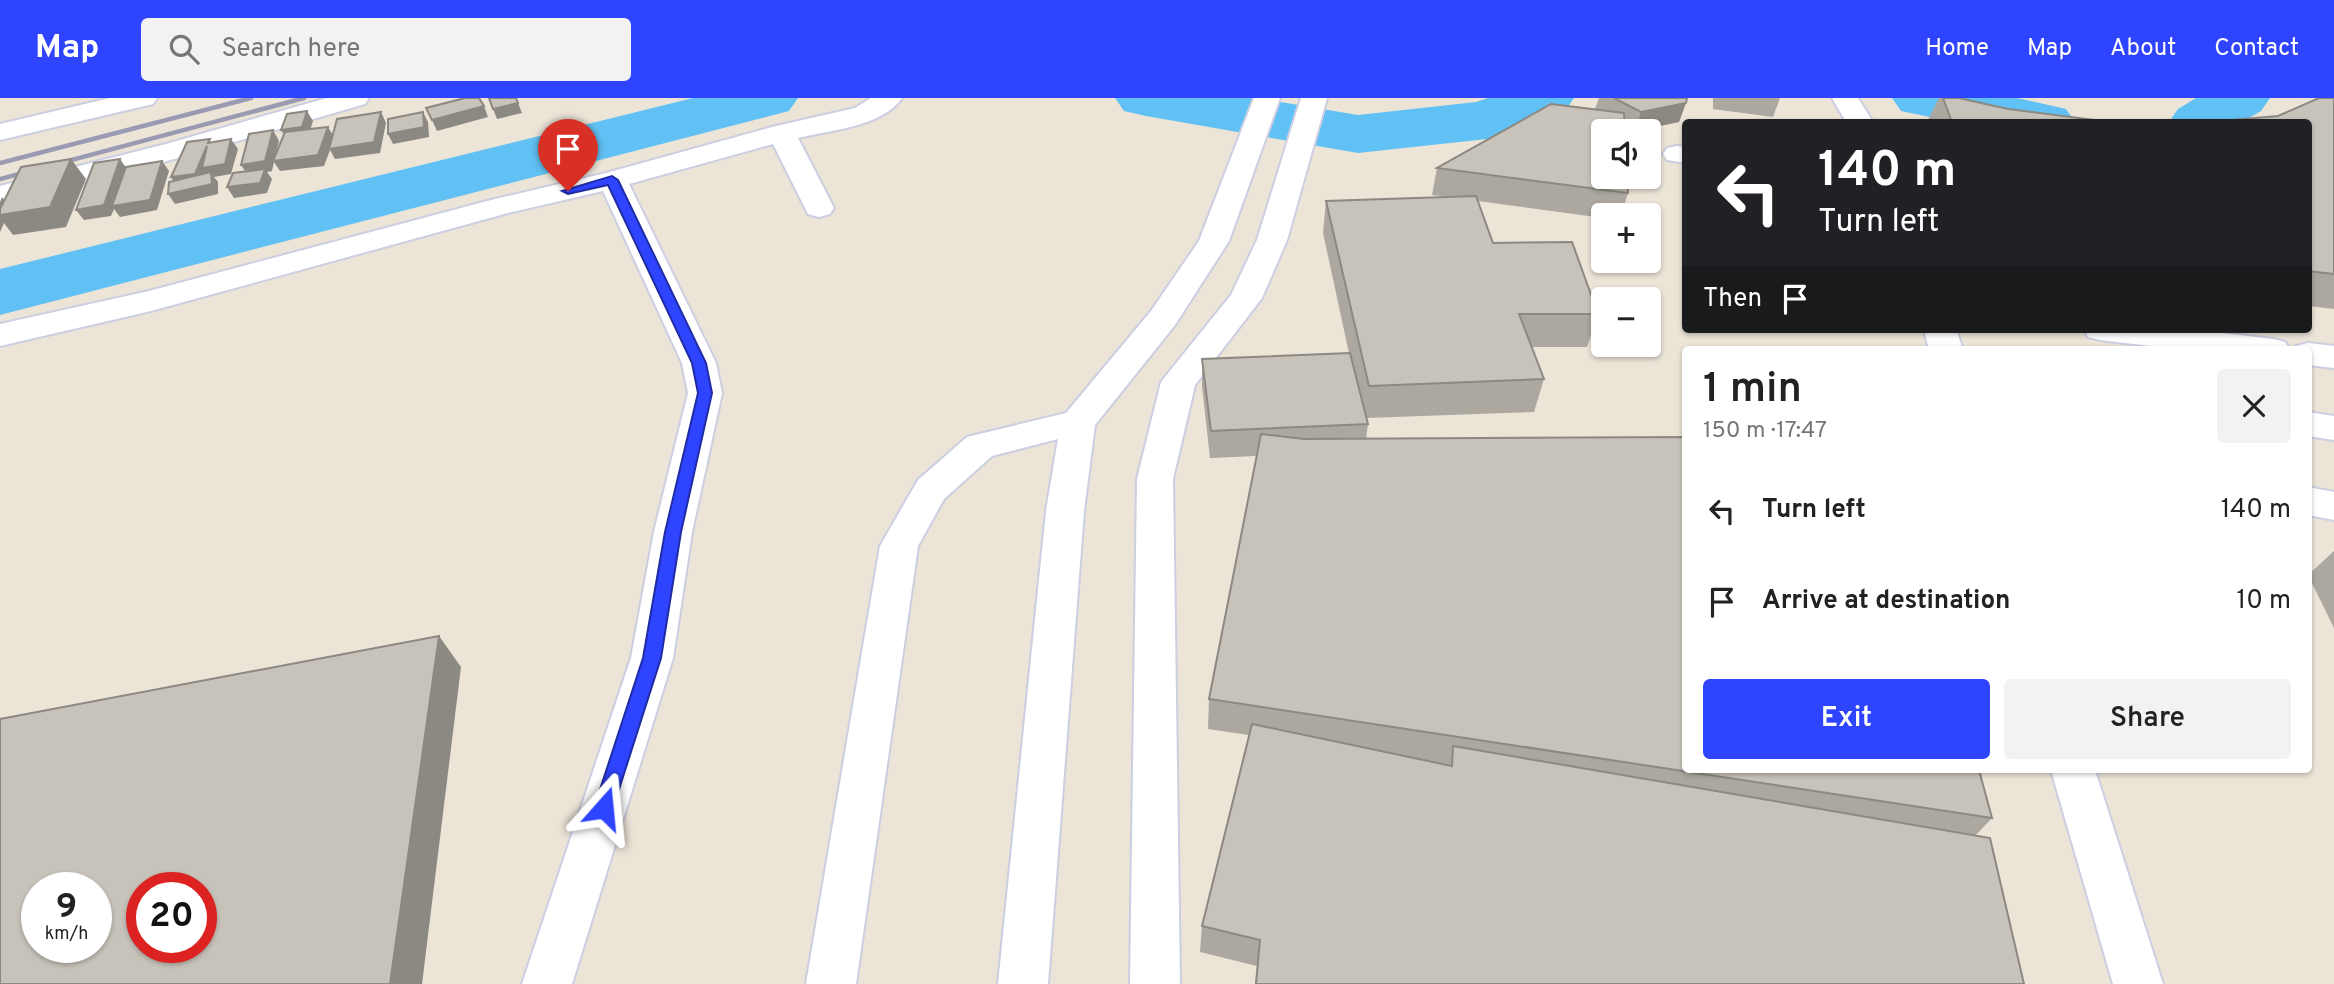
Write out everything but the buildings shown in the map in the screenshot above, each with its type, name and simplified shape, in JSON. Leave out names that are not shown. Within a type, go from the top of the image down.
[{"type":"street","points":[[0,132],[144,98]]},
{"type":"street","points":[[0,195],[176,150],[356,98]]},
{"type":"street","points":[[0,335],[151,301],[477,212],[612,180],[782,133],[864,114],[889,98]]},
{"type":"street","points":[[1023,984],[1065,511],[1078,422],[1163,318],[1214,241],[1267,98]]},
{"type":"street","points":[[1155,984],[1156,479],[1178,382],[1246,298],[1272,240],[1313,101]]},
{"type":"street","points":[[782,133],[819,208]]},
{"type":"street","points":[[547,984],[652,658],[673,532],[705,393],[699,363],[612,180]]},
{"type":"street","points":[[2133,333],[2240,346]]},
{"type":"street","points":[[2312,354],[2334,357]]},
{"type":"street","points":[[831,984],[900,546],[931,490],[980,446],[1078,422]]},
{"type":"street","points":[[2312,425],[2334,428]]},
{"type":"street","points":[[2312,502],[2334,506]]},
{"type":"street","points":[[2074,773],[2138,984]]},
{"type":"waterway","points":[[0,292],[767,98]]},
{"type":"waterway","points":[[1146,98],[1358,134],[1487,120],[1543,98]]},
{"type":"waterway","points":[[1923,98],[2029,119]]},
{"type":"waterway","points":[[2205,119],[2239,98]]},
{"type":"railway","points":[[0,163],[251,98]]},
{"type":"railway","points":[[0,179],[304,98]]},
{"type":"route","points":[[568,191],[612,180],[699,363],[705,393],[673,532],[652,658],[604,808]]}]
